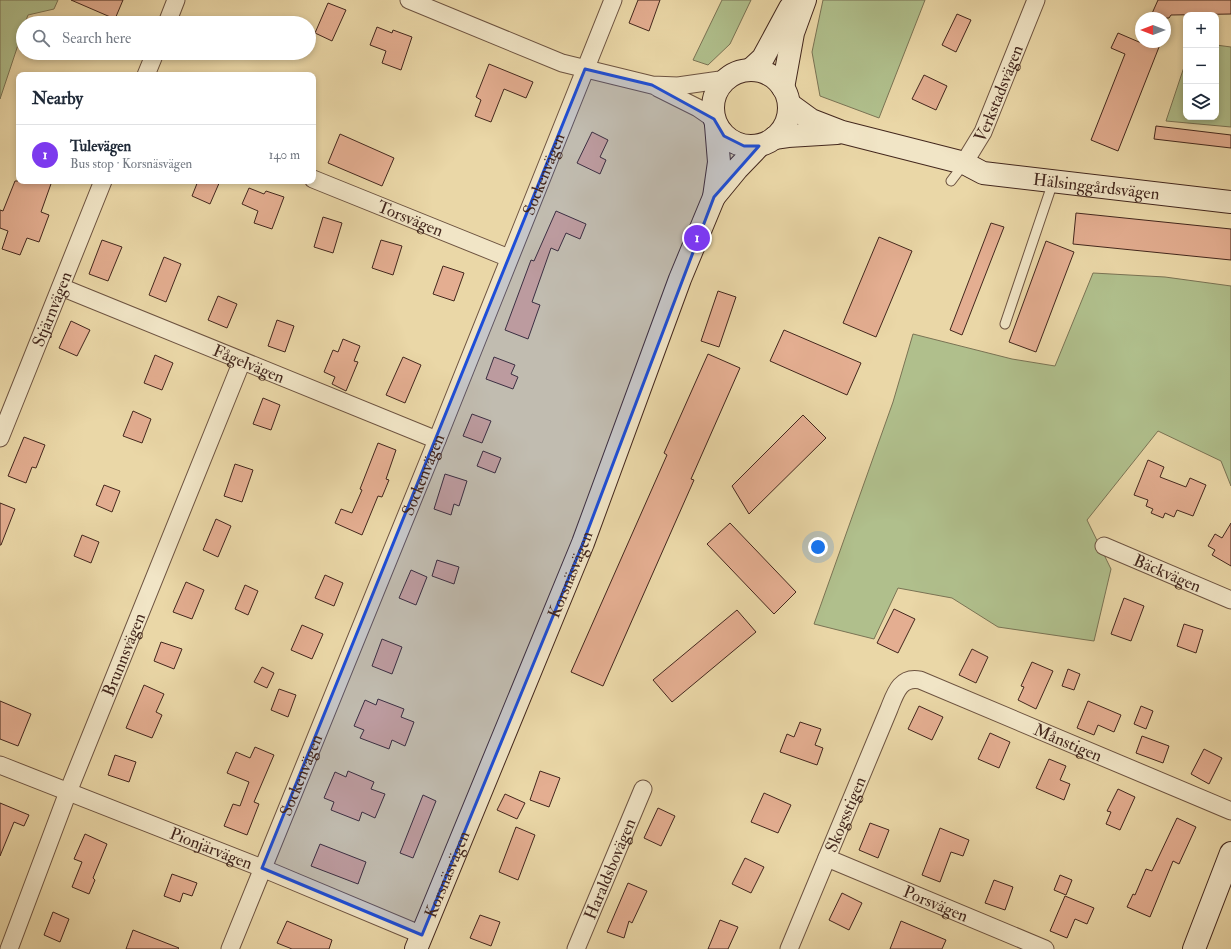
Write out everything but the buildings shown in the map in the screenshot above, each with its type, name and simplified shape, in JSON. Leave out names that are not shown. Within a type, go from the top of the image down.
[{"type":"street","points":[[170,16],[176,0]]},
{"type":"street","points":[[409,0],[562,63],[585,69],[652,85],[678,86],[727,79],[742,71],[750,70],[770,75],[786,96]]},
{"type":"street","name":"Sockenvägen","points":[[230,949],[437,440],[613,0]]},
{"type":"street","points":[[750,70],[763,58],[781,27],[794,0]]},
{"type":"street","points":[[652,85],[698,108],[715,122],[724,136],[736,144],[751,147],[767,142],[785,126],[788,119],[786,96],[793,33],[805,0]]},
{"type":"street","name":"Verkstadsvägen","points":[[964,163],[983,132],[1036,0]]},
{"type":"street","points":[[147,72],[152,60]]},
{"type":"street","points":[[715,122],[714,98],[717,91],[727,79]]},
{"type":"street","name":"Hälsinggårdsvägen","points":[[786,96],[811,120],[842,132],[964,163],[983,173],[1231,202]]},
{"type":"street","name":"Korsnäsvägen","points":[[419,942],[583,543],[680,279],[714,197],[719,162],[715,122]]},
{"type":"street","name":"Hälsinggårdsvägen","points":[[767,142],[788,136],[842,132]]},
{"type":"street","name":"Korsnäsvägen","points":[[714,197],[737,169],[767,142]]},
{"type":"street","name":"Hälsinggårdsvägen","points":[[964,163],[987,161],[1006,165],[1231,190]]},
{"type":"street","name":"Torsvägen","points":[[316,180],[509,258]]},
{"type":"street","name":"Stjärnvägen","points":[[0,438],[102,184]]},
{"type":"street","name":"Fågelvägen","points":[[61,287],[437,440]]},
{"type":"street","name":"Brunnsvägen","points":[[9,949],[68,792],[242,361]]},
{"type":"street","name":"Bäckvägen","points":[[1104,546],[1231,600]]},
{"type":"street","name":"Månstigen","points":[[904,682],[920,680],[1231,811]]},
{"type":"street","name":"Skogsstigen","points":[[789,949],[899,685],[904,682]]},
{"type":"street","name":"Pionjärvägen","points":[[0,765],[262,868],[419,942]]},
{"type":"street","name":"Haraldsbovägen","points":[[576,949],[643,789]]},
{"type":"street","points":[[1194,949],[1231,853]]},
{"type":"street","name":"Porsvägen","points":[[828,858],[1045,949]]},
{"type":"lane","name":"Verkstadsvägen","points":[[951,181],[964,163]]},
{"type":"lane","points":[[1006,324],[1053,182]]},
{"type":"highlighted area","points":[[585,69],[652,85],[714,119],[724,136],[744,146],[759,146],[714,197],[583,543],[422,935],[262,868]]},
{"type":"green space","points":[[0,0],[58,0],[54,9],[28,16],[16,16],[16,51],[0,99]]},
{"type":"green space","points":[[722,0],[751,0],[730,44],[708,65],[693,60]]},
{"type":"green space","points":[[823,0],[925,0],[879,118],[820,96],[812,52]]},
{"type":"green space","points":[[1219,45],[1231,47],[1231,127],[1166,121],[1183,70],[1183,120],[1219,120]]},
{"type":"green space","points":[[1093,273],[1165,277],[1231,286],[1231,486],[1221,461],[1158,431],[1087,520],[1111,569],[1094,641],[998,627],[952,598],[898,588],[874,639],[814,624],[893,402],[913,334],[1012,359],[1055,366]]},
{"type":"place","name":"Tulevägen","points":[[697,238]]}]
